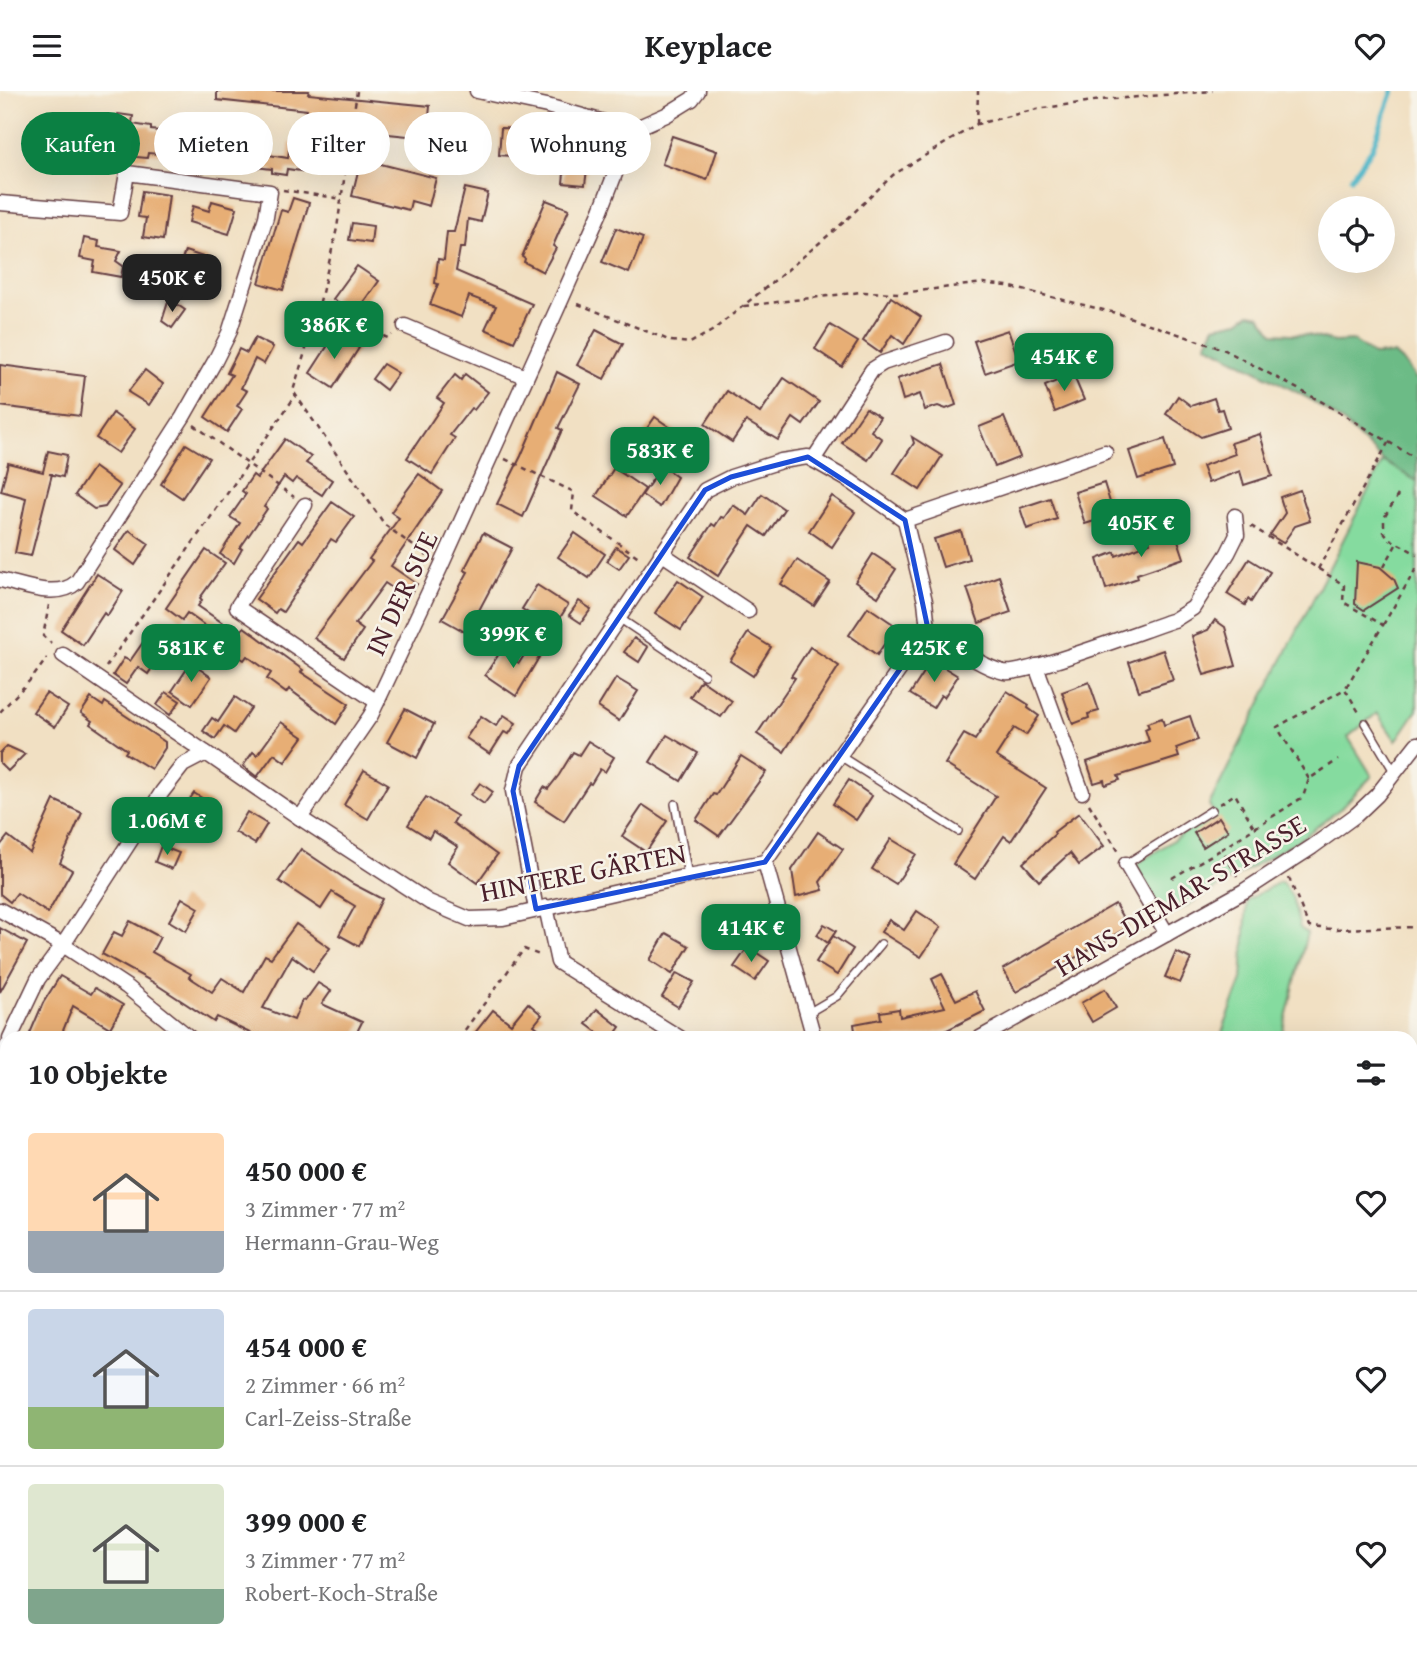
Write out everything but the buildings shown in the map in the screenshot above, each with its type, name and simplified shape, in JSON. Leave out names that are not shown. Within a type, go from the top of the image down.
[{"type":"street","points":[[477,91],[568,112]]},
{"type":"street","points":[[651,122],[692,99],[698,91]]},
{"type":"street","points":[[0,203],[120,213],[127,173],[270,192],[266,217],[229,333],[183,417],[77,582],[69,589],[52,591],[0,580]]},
{"type":"street","name":"IN DER SUE","points":[[300,818],[371,715],[442,566],[615,175]]},
{"type":"street","points":[[405,326],[526,377]]},
{"type":"street","points":[[813,460],[872,370],[883,363],[946,342]]},
{"type":"street","points":[[905,520],[1105,452]]},
{"type":"street","points":[[669,1031],[558,962],[541,908],[513,791],[519,766],[705,490],[731,477],[781,461],[808,457],[850,481],[905,520],[925,601],[928,629],[765,862],[812,1031]]},
{"type":"street","points":[[305,505],[237,607],[377,702]]},
{"type":"street","points":[[928,629],[985,664],[1005,673],[1036,666],[1174,620],[1193,608],[1209,586],[1237,535],[1235,520]]},
{"type":"street","points":[[661,553],[748,611]]},
{"type":"street","name":"HINTERE GÄRTEN","points":[[59,651],[300,818],[429,901],[469,919],[503,918],[688,876],[765,862]]},
{"type":"street","points":[[1036,666],[1082,792]]},
{"type":"street","name":"HANS-DIEMAR-STRASSE","points":[[993,1031],[1244,891],[1284,865],[1356,814],[1395,774],[1417,744]]},
{"type":"street","points":[[13,1031],[38,979],[64,945],[162,792],[183,765],[206,753]]},
{"type":"street","points":[[1126,863],[1167,934]]},
{"type":"street","points":[[0,910],[64,945],[127,986],[182,1031]]},
{"type":"lane","points":[[618,617],[704,675]]},
{"type":"lane","points":[[1365,723],[1395,774]]},
{"type":"lane","points":[[840,755],[958,831]]},
{"type":"lane","points":[[675,804],[688,876]]},
{"type":"lane","points":[[1126,863],[1212,810]]},
{"type":"lane","points":[[807,1013],[837,996],[881,944]]},
{"type":"path","points":[[357,91],[342,199],[318,310],[293,391],[385,525],[442,566]]},
{"type":"path","points":[[977,124],[978,91]]},
{"type":"path","points":[[562,298],[671,341],[690,343],[712,331],[744,306],[844,222],[893,175],[977,124],[1037,109],[1088,101],[1213,91]]},
{"type":"path","points":[[270,192],[281,189],[342,199]]},
{"type":"path","points":[[744,306],[861,292],[902,293],[983,283],[1007,286],[1121,314],[1226,351],[1324,403],[1417,459]]},
{"type":"path","points":[[318,310],[388,338],[405,326]]},
{"type":"path","points":[[98,679],[296,395]]},
{"type":"path","points":[[183,417],[305,505]]},
{"type":"path","points":[[1317,570],[1388,443]]},
{"type":"path","points":[[492,453],[574,492],[572,511],[652,567]]},
{"type":"path","points":[[1398,495],[1383,524],[1384,532],[1417,554]]},
{"type":"path","points":[[1235,520],[1251,526],[1344,585],[1343,602],[1383,625]]},
{"type":"path","points":[[1384,567],[1397,543]]},
{"type":"path","points":[[1308,779],[1277,727],[1345,689],[1417,567]]},
{"type":"path","points":[[0,712],[59,651],[43,636],[52,591]]},
{"type":"path","points":[[1345,689],[1365,723]]},
{"type":"path","points":[[1172,878],[1303,797],[1308,779],[1338,760]]},
{"type":"path","points":[[1082,792],[1126,863]]},
{"type":"path","points":[[1212,810],[1235,794],[1255,829]]},
{"type":"path","points":[[1222,849],[1244,891]]},
{"type":"path","points":[[1284,865],[1309,927],[1417,927]]},
{"type":"path","points":[[464,1031],[524,949],[558,962]]},
{"type":"highlighted area","points":[[808,457],[905,520],[928,629],[765,862],[536,909],[513,791],[519,766],[705,490],[731,477]]},
{"type":"green space","points":[[1250,313],[1260,315],[1273,333],[1308,335],[1334,342],[1354,341],[1373,355],[1394,354],[1407,366],[1417,380],[1417,481],[1383,461],[1345,424],[1308,398],[1206,344],[1215,326],[1239,321]]},
{"type":"green space","points":[[1383,461],[1417,481],[1417,710],[1396,741],[1377,713],[1348,737],[1372,776],[1341,808],[1305,836],[1162,920],[1131,868],[1214,813],[1209,805]]},
{"type":"green space","points":[[1281,881],[1292,896],[1300,928],[1307,933],[1283,1031],[1223,1031],[1242,980],[1247,900]]},
{"type":"waterway","points":[[1351,178],[1372,149],[1393,91]]}]
